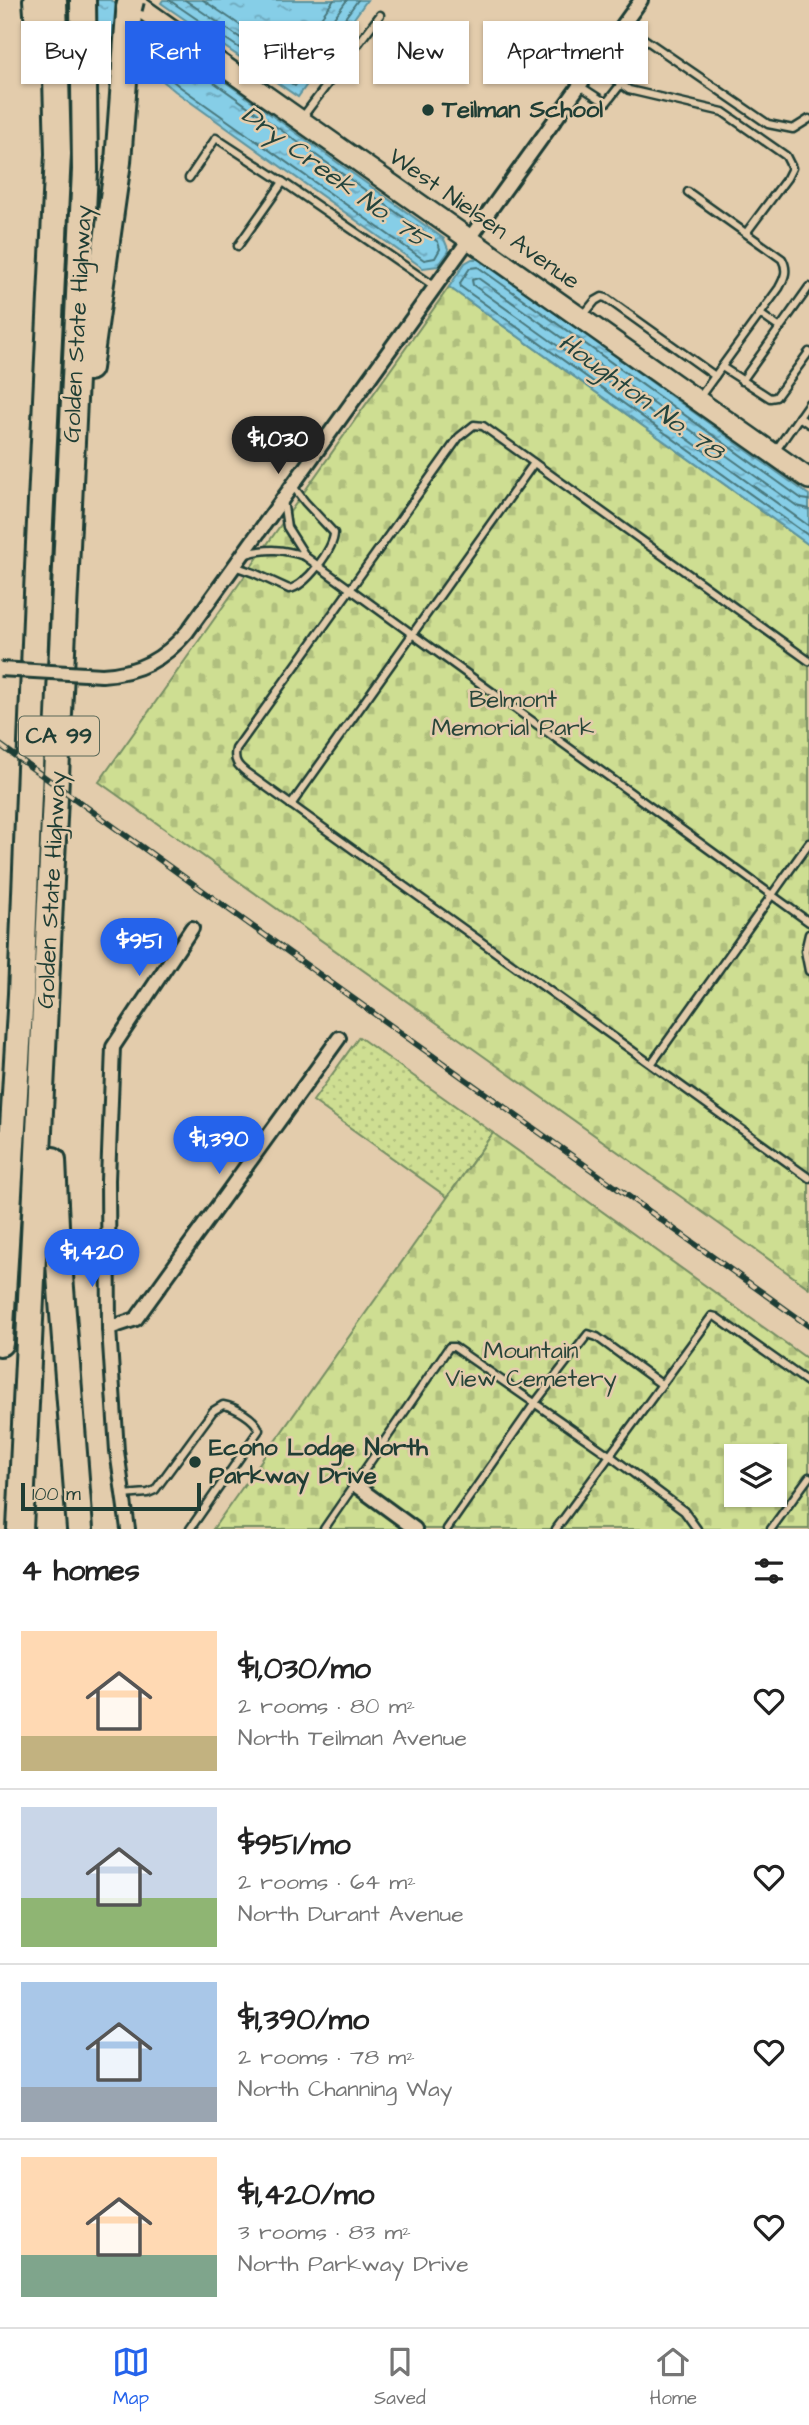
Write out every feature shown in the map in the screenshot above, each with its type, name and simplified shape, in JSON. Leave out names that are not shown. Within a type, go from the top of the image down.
[{"type":"highway","points":[[73,441],[93,351],[118,162],[130,2]]},
{"type":"highway","name":"Golden State Highway","points":[[0,1343],[21,994],[39,543],[43,6]]},
{"type":"highway","name":"Golden State Highway","points":[[20,1529],[85,170],[84,12]]},
{"type":"highway","points":[[0,1149],[21,994]]},
{"type":"highway","points":[[45,1032],[56,1225],[80,1529]]},
{"type":"street","points":[[626,21],[641,0]]},
{"type":"street","name":"West Nielsen Avenue","points":[[130,2],[470,238],[809,479]]},
{"type":"street","points":[[0,669],[102,675],[142,668],[165,655],[187,632],[580,86]]},
{"type":"street","points":[[128,1529],[117,1451],[109,1328],[108,1180],[113,1047],[192,928]]},
{"type":"street","points":[[109,1328],[136,1319],[339,1038]]},
{"type":"street","points":[[355,1485],[415,1529]]},
{"type":"lane","points":[[300,121],[380,15]]},
{"type":"lane","points":[[648,41],[768,124],[793,129],[805,124],[809,119]]},
{"type":"lane","points":[[580,86],[603,102],[607,102],[621,84],[639,93],[723,112],[786,156],[792,167],[787,178],[746,233]]},
{"type":"lane","points":[[189,178],[216,138],[436,287]]},
{"type":"lane","points":[[238,247],[284,182]]},
{"type":"lane","points":[[688,192],[782,259],[786,266],[786,275],[698,400]]},
{"type":"lane","points":[[742,381],[809,287]]},
{"type":"lane","points":[[582,317],[595,301],[606,298],[715,376]]},
{"type":"lane","points":[[760,314],[780,328]]},
{"type":"lane","points":[[722,367],[770,398],[776,397],[809,352]]},
{"type":"lane","points":[[773,453],[809,403]]},
{"type":"lane","points":[[799,417],[809,425]]},
{"type":"lane","points":[[809,661],[483,426],[474,425],[466,429],[236,749],[234,757],[238,766],[291,805],[809,1178]]},
{"type":"lane","points":[[291,805],[534,463]]},
{"type":"lane","points":[[234,566],[289,589],[303,583],[317,565],[334,541],[334,533],[292,485]]},
{"type":"lane","points":[[282,499],[287,527],[306,557]]},
{"type":"lane","points":[[242,555],[265,549],[278,549],[306,557],[773,893],[809,922]]},
{"type":"lane","points":[[652,1063],[809,843]]},
{"type":"lane","points":[[809,934],[805,951],[809,971]]},
{"type":"lane","points":[[556,1529],[712,1316],[809,1383]]},
{"type":"lane","points":[[447,1529],[535,1403],[588,1335],[597,1337],[661,1384]]},
{"type":"lane","points":[[324,1529],[449,1348],[459,1349],[610,1455],[684,1511],[697,1529]]},
{"type":"lane","points":[[123,1495],[155,1490],[213,1411],[223,1405],[232,1406],[257,1424],[259,1430],[190,1529]]},
{"type":"lane","points":[[771,1529],[809,1477]]},
{"type":"green space","name":"Belmont Memorial Park","points":[[449,287],[809,545],[809,1288],[99,782]]},
{"type":"green space","points":[[359,1037],[493,1133],[447,1197],[313,1101]]},
{"type":"green space","name":"Mountain View Cemetery","points":[[493,1133],[809,1360],[809,1529],[213,1529]]},
{"type":"water","points":[[57,0],[111,0],[140,21],[125,21],[125,49],[111,38],[111,21],[87,21]]},
{"type":"water","points":[[163,0],[367,0],[352,21],[239,21],[239,57],[225,47],[225,21],[187,21],[161,3]]},
{"type":"water","name":"Dry Creek No. 75","points":[[225,82],[444,239],[449,251],[438,266],[423,268],[167,84],[225,84]]},
{"type":"water","points":[[279,84],[307,84],[298,97]]},
{"type":"water","name":"Houghton No. 78","points":[[480,259],[809,495],[809,545],[449,287],[465,263]]},
{"type":"railway","points":[[0,745],[809,1326]]},
{"type":"place","name":"Teilman School","points":[[428,110]]},
{"type":"place","name":"Econo Lodge North Parkway Drive","points":[[195,1462]]}]
